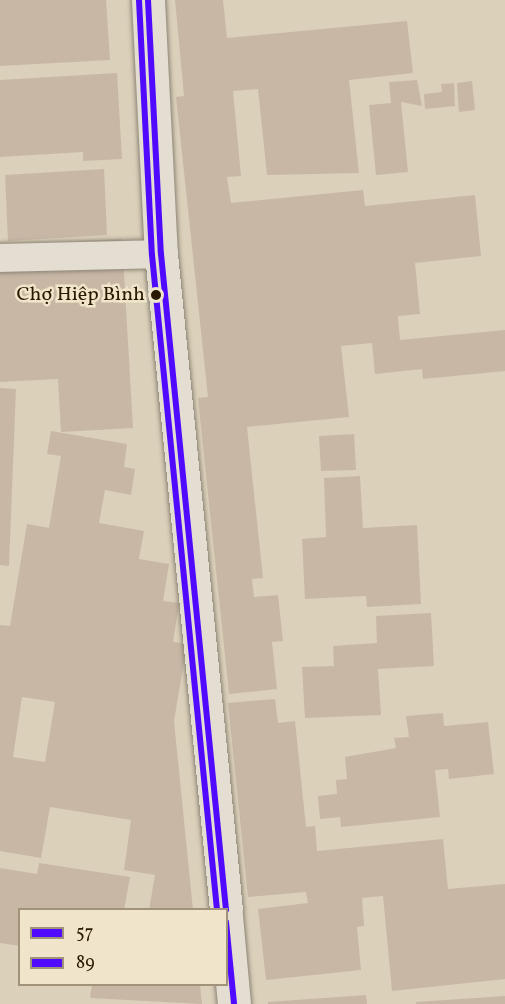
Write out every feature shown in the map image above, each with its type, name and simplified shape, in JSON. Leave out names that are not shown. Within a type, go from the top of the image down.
[{"type":"main road","points":[[148,0],[161,254],[226,908]]},
{"type":"main road","points":[[228,938],[234,1004]]},
{"type":"street","points":[[0,258],[161,254]]},
{"type":"building","points":[[0,0],[106,0],[110,60],[0,66]]},
{"type":"building","points":[[175,0],[223,0],[227,38],[407,21],[413,73],[349,80],[359,173],[267,175],[258,89],[233,91],[241,176],[227,177],[231,203],[363,190],[365,206],[475,195],[481,256],[415,263],[420,314],[398,316],[400,340],[505,330],[505,371],[423,379],[422,369],[375,374],[372,343],[341,346],[349,417],[247,427],[263,578],[252,579],[254,597],[278,595],[283,641],[272,642],[277,689],[229,694],[198,398],[208,397],[176,97],[184,96]]},
{"type":"building","points":[[117,73],[122,159],[83,161],[83,152],[0,157],[0,80]]},
{"type":"building","points":[[417,80],[422,106],[401,102],[408,172],[376,175],[369,105],[391,103],[389,82]]},
{"type":"building","points":[[472,81],[475,110],[459,112],[457,83]]},
{"type":"building","points":[[454,83],[455,106],[425,109],[424,94],[442,92],[441,84]]},
{"type":"building","points":[[104,169],[107,235],[8,241],[5,175]]},
{"type":"building","points":[[122,239],[133,428],[61,432],[58,379],[0,382],[0,266],[80,261],[79,241]]},
{"type":"building","points":[[0,388],[16,389],[9,566],[0,565]]},
{"type":"building","points":[[51,431],[127,444],[124,467],[135,469],[131,495],[105,490],[99,523],[144,531],[139,559],[169,564],[163,601],[179,603],[173,642],[187,644],[174,721],[193,908],[149,908],[155,875],[124,870],[131,820],[50,807],[41,858],[0,851],[0,625],[10,626],[27,524],[49,528],[61,456],[47,454]],"holes":[[[22,697],[55,702],[45,762],[13,757]]]},
{"type":"building","points":[[354,434],[356,470],[321,471],[319,436]]},
{"type":"building","points":[[360,476],[363,528],[417,525],[421,604],[367,607],[366,596],[305,599],[302,539],[326,537],[324,478]]},
{"type":"building","points":[[431,613],[434,666],[378,669],[381,715],[305,718],[302,667],[334,666],[333,646],[377,643],[376,616]]},
{"type":"building","points":[[275,699],[278,723],[295,721],[306,827],[315,826],[317,851],[443,839],[448,889],[505,884],[505,979],[392,991],[383,896],[362,898],[364,926],[357,927],[361,970],[266,980],[258,909],[308,903],[306,892],[248,897],[228,703]]},
{"type":"building","points":[[443,713],[444,726],[488,722],[494,774],[449,779],[448,769],[435,770],[440,817],[341,827],[340,817],[320,819],[318,796],[337,794],[336,780],[347,779],[345,757],[396,748],[394,738],[409,737],[406,716]]},
{"type":"building","points":[[39,863],[130,877],[124,908],[18,908],[18,946],[0,943],[0,868],[37,874]]},
{"type":"building","points":[[92,986],[200,986],[202,1004],[90,998]]},
{"type":"building","points":[[366,995],[367,1004],[268,1004],[268,1002]]},
{"type":"building","points":[[505,996],[505,1004],[416,1004],[416,1002]]},
{"type":"transit line","name":"89","points":[[139,0],[152,255],[217,908]]},
{"type":"transit line","name":"57","points":[[148,0],[161,254],[226,908]]},
{"type":"transit line","name":"57","points":[[228,942],[234,1004]]},
{"type":"place","name":"Chợ Hiệp Bình","points":[[156,295]]}]
